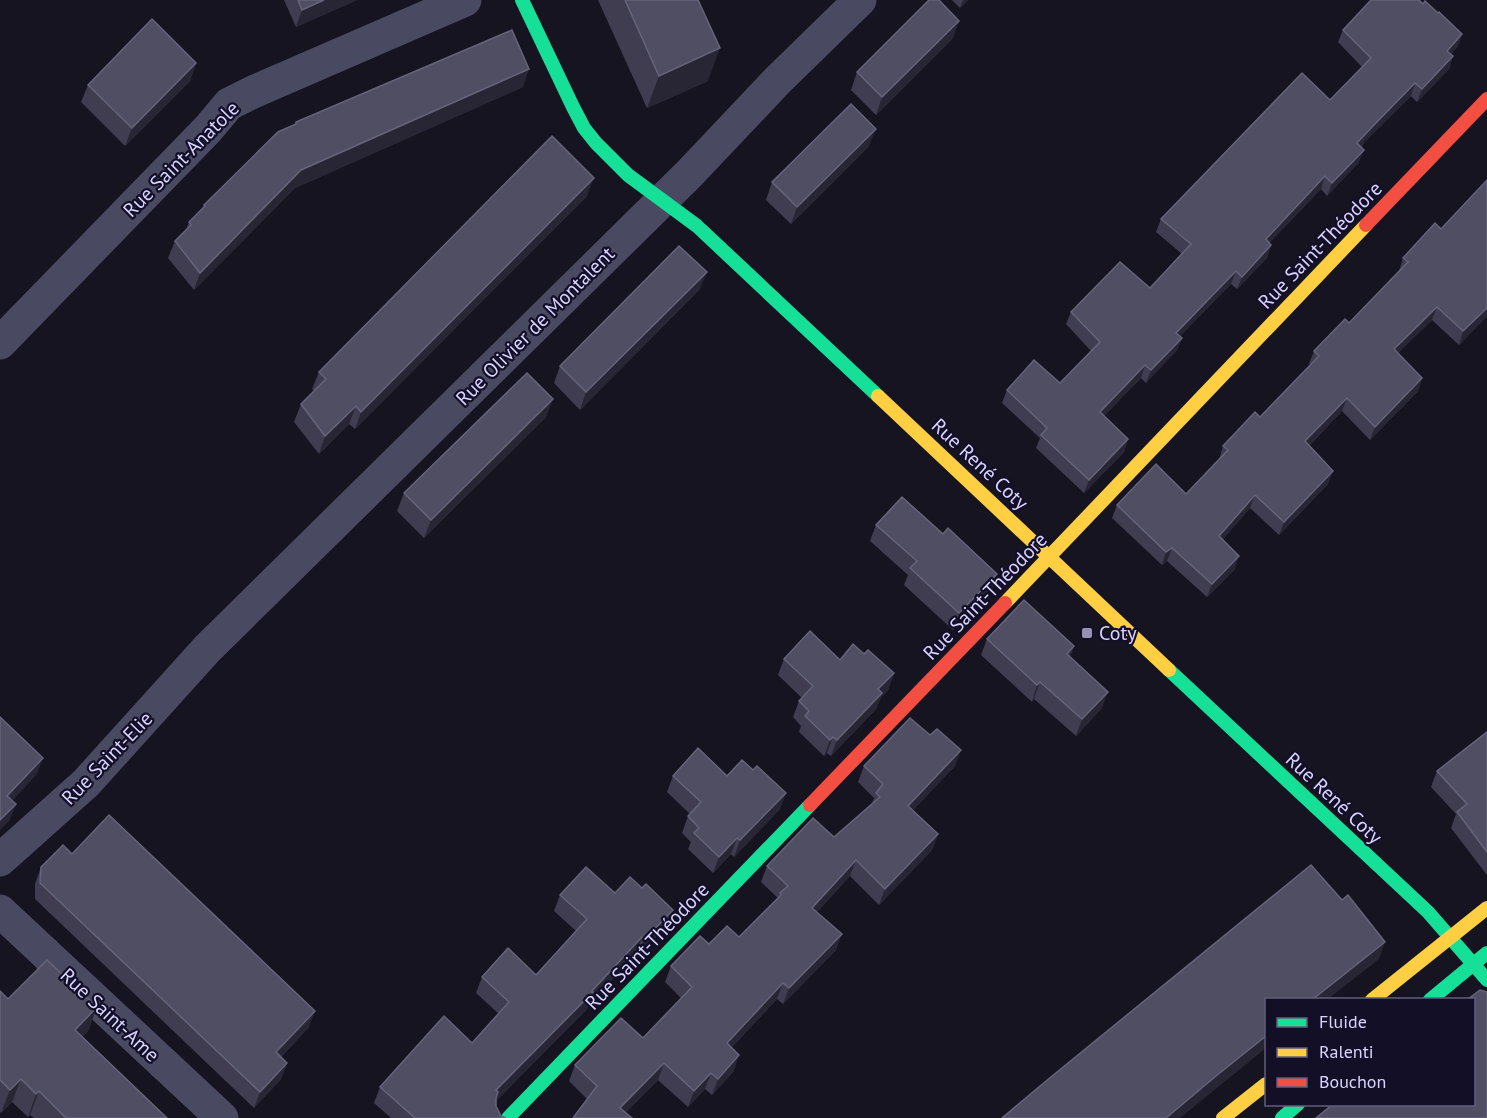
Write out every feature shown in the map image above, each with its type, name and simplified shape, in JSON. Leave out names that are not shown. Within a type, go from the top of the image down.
[{"type":"street","name":"Rue Saint-Anatole","points":[[0,343],[208,129],[229,104],[465,0]]},
{"type":"street","name":"Rue René Coty","points":[[522,0],[584,128],[596,143],[628,175],[697,226],[1050,556],[1218,717],[1428,912],[1487,980]]},
{"type":"street","name":"Rue Olivier de Montalent","points":[[207,649],[860,0]]},
{"type":"street","name":"Rue Saint-Théodore","points":[[508,1118],[1487,99]]},
{"type":"street","name":"Rue Saint-Elie","points":[[0,860],[86,783],[207,649]]},
{"type":"street","points":[[1373,998],[1487,908]]},
{"type":"street","name":"Rue Saint-Ame","points":[[0,911],[222,1118]]},
{"type":"street","points":[[1431,998],[1487,953]]},
{"type":"street","points":[[1223,1118],[1265,1085]]},
{"type":"street","points":[[1282,1118],[1296,1106]]},
{"type":"building","points":[[298,0],[324,0],[302,10]]},
{"type":"building","points":[[625,0],[698,0],[720,48],[659,76]]},
{"type":"building","points":[[929,0],[939,0],[959,21],[882,97],[857,72]]},
{"type":"building","points":[[1371,0],[1419,0],[1423,4],[1425,1],[1462,34],[1447,51],[1453,56],[1422,89],[1415,83],[1357,143],[1364,150],[1332,183],[1325,176],[1266,239],[1271,245],[1242,277],[1236,271],[1176,333],[1182,338],[1151,370],[1145,365],[1100,412],[1128,439],[1089,480],[1041,435],[1047,428],[1007,390],[1034,360],[1060,383],[1100,342],[1071,312],[1120,262],[1150,288],[1191,244],[1161,219],[1302,73],[1330,100],[1371,58],[1343,30]]},
{"type":"building","points":[[152,19],[196,63],[132,128],[88,85]]},
{"type":"building","points":[[512,30],[529,69],[301,170],[200,273],[175,241],[191,225],[189,222],[204,205],[278,132],[296,122]]},
{"type":"building","points":[[851,104],[876,129],[797,207],[772,182]]},
{"type":"building","points":[[552,136],[594,178],[361,412],[356,406],[325,436],[301,404],[326,379],[319,372]]},
{"type":"building","points":[[1487,180],[1487,308],[1463,331],[1437,307],[1394,349],[1422,378],[1375,427],[1347,398],[1305,441],[1333,471],[1284,522],[1255,495],[1219,536],[1239,556],[1212,584],[1172,548],[1166,552],[1117,505],[1156,464],[1186,494],[1228,450],[1223,446],[1255,412],[1260,417],[1319,356],[1314,351],[1345,319],[1349,323],[1408,262],[1403,258],[1435,223],[1441,229]]},
{"type":"building","points":[[679,246],[707,272],[586,392],[560,366]]},
{"type":"building","points":[[527,373],[553,399],[431,520],[404,493]]},
{"type":"building","points":[[902,497],[943,534],[948,528],[997,574],[959,613],[910,568],[917,561],[876,525]]},
{"type":"building","points":[[1024,600],[1074,646],[1067,654],[1108,692],[1082,719],[1040,682],[1037,685],[987,639]]},
{"type":"building","points":[[810,631],[840,660],[853,644],[864,654],[868,650],[894,673],[878,689],[882,693],[837,740],[833,737],[830,740],[805,716],[809,711],[799,701],[813,686],[784,659]]},
{"type":"building","points":[[0,717],[43,758],[7,796],[16,804],[0,820]]},
{"type":"building","points":[[910,718],[930,735],[937,729],[961,750],[908,806],[938,834],[885,889],[856,860],[812,908],[842,934],[789,988],[783,983],[727,1043],[739,1055],[718,1079],[711,1073],[694,1091],[664,1063],[620,1108],[632,1118],[573,1118],[597,1086],[575,1065],[621,1018],[643,1038],[692,987],[671,966],[700,936],[709,944],[727,926],[739,937],[781,895],[780,893],[788,886],[767,866],[813,818],[834,837],[880,797],[876,793],[883,784],[864,766]]},
{"type":"building","points":[[1487,732],[1487,852],[1457,812],[1467,804],[1437,771]]},
{"type":"building","points":[[698,748],[727,776],[742,760],[753,770],[757,766],[786,793],[740,840],[737,838],[719,857],[694,833],[699,828],[688,816],[701,802],[673,776]]},
{"type":"building","points":[[109,815],[315,1011],[276,1052],[287,1063],[260,1092],[40,883],[41,867],[63,845],[72,854]]},
{"type":"building","points":[[1311,865],[1342,900],[1348,895],[1385,942],[1314,998],[1265,998],[1265,1037],[1166,1118],[1002,1118]]},
{"type":"building","points":[[586,867],[615,893],[630,877],[642,888],[646,884],[673,910],[644,940],[642,937],[593,992],[496,1090],[498,1092],[496,1106],[501,1116],[506,1118],[415,1118],[380,1087],[444,1016],[472,1043],[509,1002],[482,977],[508,948],[536,975],[587,919],[560,895]]},
{"type":"building","points":[[47,960],[97,1007],[75,1030],[167,1118],[66,1118],[39,1091],[36,1094],[21,1079],[10,1090],[0,1080],[0,991],[8,999]]},
{"type":"building","points":[[1480,990],[1487,992],[1487,1118],[1316,1118],[1331,1106],[1475,1106],[1475,998],[1469,998]]},
{"type":"traffic: fast","points":[[522,0],[573,107],[584,128],[596,143],[628,175],[697,226],[878,396]]},
{"type":"traffic: fast","points":[[1169,670],[1428,912],[1487,980]]},
{"type":"traffic: fast","points":[[508,1118],[810,805]]},
{"type":"traffic: fast","points":[[1432,998],[1487,953]]},
{"type":"traffic: fast","points":[[1282,1118],[1296,1106]]},
{"type":"traffic: slow","points":[[1005,603],[1366,225]]},
{"type":"traffic: slow","points":[[878,396],[1169,670]]},
{"type":"traffic: slow","points":[[1374,998],[1487,908]]},
{"type":"traffic: slow","points":[[1223,1118],[1265,1085]]},
{"type":"traffic: jam","points":[[1366,225],[1487,99]]},
{"type":"traffic: jam","points":[[810,805],[1005,603]]},
{"type":"place","name":"Coty","points":[[1087,633]]}]
